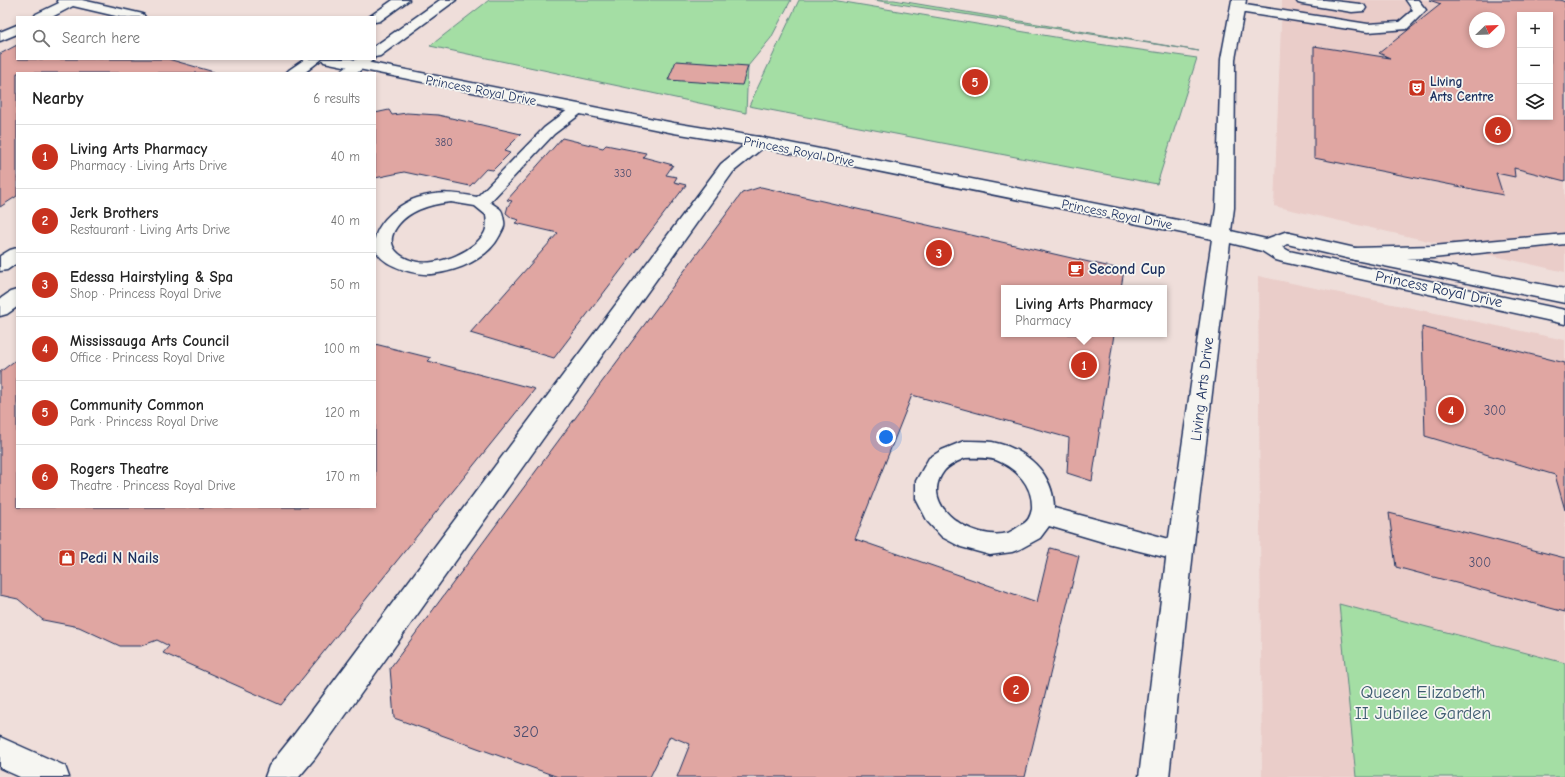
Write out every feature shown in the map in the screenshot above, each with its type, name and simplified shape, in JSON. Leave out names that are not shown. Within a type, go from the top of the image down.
[{"type":"street","points":[[376,17],[402,0]]},
{"type":"street","points":[[376,52],[449,0]]},
{"type":"street","points":[[43,16],[68,1],[134,16]]},
{"type":"street","name":"Living Arts Drive","points":[[1154,777],[1180,551],[1225,208],[1228,58],[1239,4]]},
{"type":"street","points":[[0,38],[16,30]]},
{"type":"street","points":[[296,72],[314,60]]},
{"type":"street","name":"Princess Royal Drive","points":[[333,60],[674,128],[759,142],[1222,235],[1268,246],[1283,256],[1565,317]]},
{"type":"street","points":[[280,777],[308,741],[727,168],[759,142]]},
{"type":"street","name":"Princess Royal Drive","points":[[1268,246],[1285,238],[1356,254],[1565,296]]},
{"type":"street","points":[[0,265],[16,255]]},
{"type":"street","points":[[0,309],[16,298]]},
{"type":"street","points":[[0,752],[54,777]]},
{"type":"lane","points":[[1302,0],[1360,8]]},
{"type":"lane","points":[[1239,4],[1368,28],[1402,26],[1420,10],[1412,0]]},
{"type":"lane","points":[[480,202],[516,167],[548,131],[578,109]]},
{"type":"lane","points":[[451,197],[467,198],[480,202],[491,209],[496,218],[496,228],[491,240],[480,250],[465,259],[429,268],[411,266],[396,262],[387,254],[382,244],[383,233],[390,222],[402,212],[416,204],[433,199],[451,197]]},
{"type":"lane","points":[[1356,254],[1433,252],[1565,239]]},
{"type":"lane","points":[[964,450],[981,450],[998,453],[1015,460],[1029,471],[1038,485],[1043,499],[1042,514],[1035,528],[1023,538],[1007,544],[989,545],[970,541],[953,533],[939,521],[930,506],[927,491],[929,477],[937,465],[949,456],[964,450]]},
{"type":"lane","points":[[1042,514],[1103,532],[1180,551]]},
{"type":"shaded area","points":[[1282,0],[1565,0],[1565,272],[1274,206]]},
{"type":"shaded area","points":[[1258,276],[1565,340],[1565,777],[1262,777]]},
{"type":"green space","points":[[489,0],[791,0],[771,38],[748,66],[746,113],[430,46]]},
{"type":"green space","points":[[799,0],[832,0],[1091,43],[1197,58],[1157,184],[749,106]]},
{"type":"green space","points":[[874,0],[894,0],[1199,51]]},
{"type":"green space","name":"Queen Elizabeth II Jubilee Garden","points":[[1339,604],[1565,663],[1565,777],[1356,777]]},
{"type":"building","name":"Living Arts Centre","points":[[1429,0],[1560,0],[1565,2],[1565,181],[1514,168],[1515,177],[1496,173],[1503,195],[1314,158],[1314,46],[1390,58],[1379,53],[1441,4]]},
{"type":"building","points":[[16,46],[16,60],[172,60],[214,72],[16,72],[16,197],[0,207],[0,54]]},
{"type":"building","points":[[676,61],[748,66],[742,85],[668,80]]},
{"type":"building","points":[[389,110],[392,115],[407,113],[438,115],[521,134],[504,151],[510,153],[493,170],[486,169],[470,186],[404,172],[376,178],[376,113]]},
{"type":"building","points":[[562,138],[603,148],[606,145],[646,153],[643,157],[673,165],[666,175],[677,177],[674,182],[686,185],[554,358],[470,333],[558,233],[515,223],[519,220],[512,218],[506,213],[508,206],[512,201],[507,200]]},
{"type":"building","points":[[761,187],[1124,270],[1122,285],[1001,285],[1001,337],[1114,337],[1092,481],[1067,473],[1069,438],[912,395],[855,539],[1037,602],[1050,548],[1079,556],[1025,777],[677,777],[690,744],[670,736],[650,777],[558,777],[394,718],[390,668],[742,193]]},
{"type":"building","points":[[1422,327],[1565,363],[1565,510],[1555,475],[1425,436]]},
{"type":"building","points":[[376,344],[431,358],[428,361],[535,389],[281,705],[163,653],[169,646],[157,640],[141,646],[120,646],[79,627],[43,620],[18,599],[0,595],[0,372],[16,360],[16,508],[376,508]]},
{"type":"building","points":[[1389,513],[1565,558],[1565,612],[1396,567]]},
{"type":"place","name":"Community Common","points":[[975,82]]},
{"type":"place","name":"Living Arts Centre","points":[[1417,88]]},
{"type":"place","name":"Rogers Theatre","points":[[1498,130]]},
{"type":"place","name":"Edessa Hairstyling & Spa","points":[[939,253]]},
{"type":"place","name":"Second Cup","points":[[1076,269]]},
{"type":"place","name":"Living Arts Pharmacy","points":[[1084,365]]},
{"type":"place","name":"Mississauga Arts Council","points":[[1451,410]]},
{"type":"place","name":"Pedi N Nails","points":[[67,558]]},
{"type":"place","name":"Jerk Brothers","points":[[1016,689]]}]
